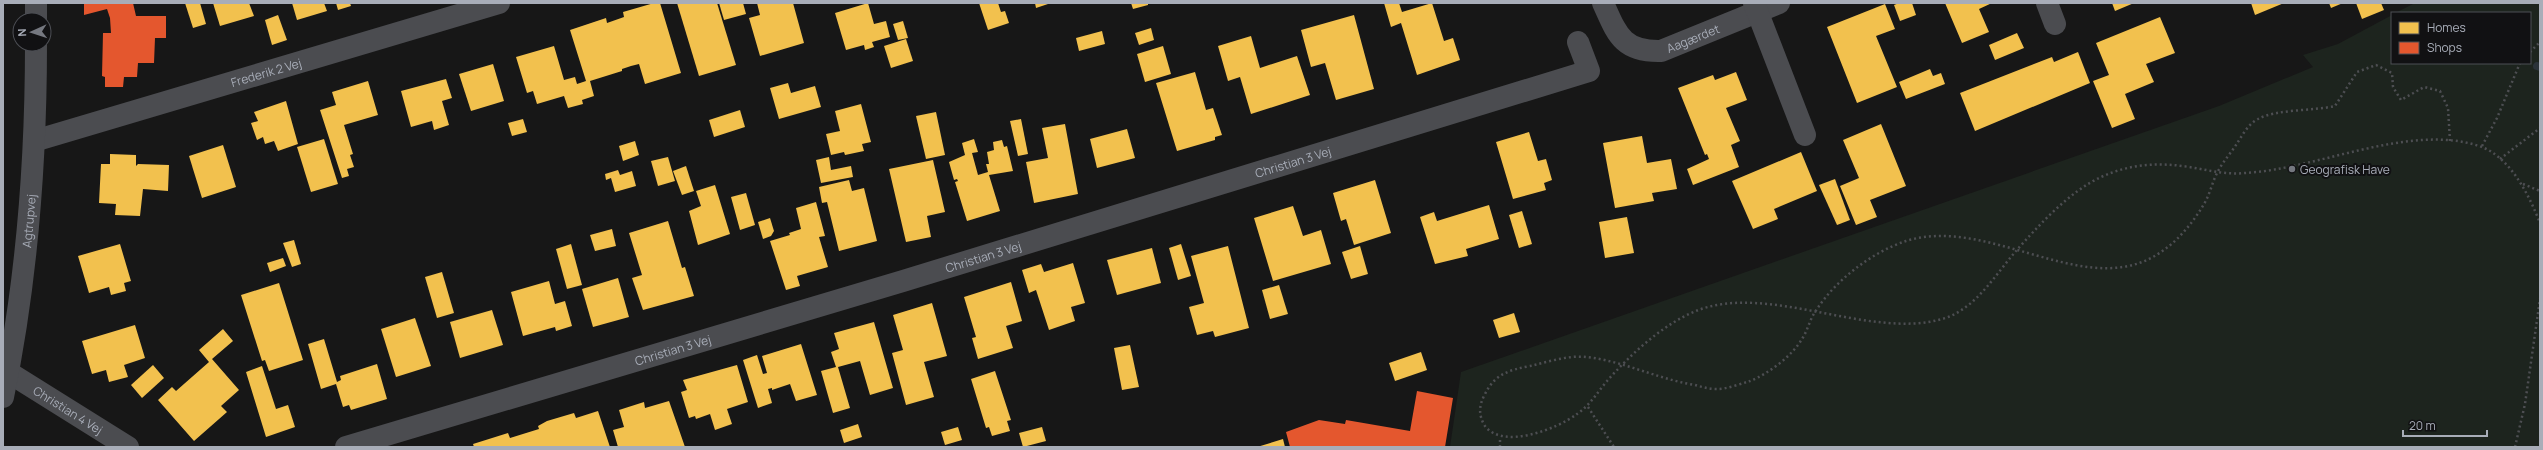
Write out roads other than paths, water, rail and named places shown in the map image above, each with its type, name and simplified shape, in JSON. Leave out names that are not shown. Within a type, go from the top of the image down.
[{"type":"street","name":"Frederik 2 Vej","points":[[34,141],[498,3]]},
{"type":"street","name":"Aagærdet","points":[[1603,3],[1618,36],[1631,46],[1645,51],[1661,51],[1756,7],[1779,3]]},
{"type":"street","points":[[2047,3],[2056,24]]},
{"type":"street","points":[[1756,7],[1805,135]]},
{"type":"street","name":"Christian 3 Vej","points":[[346,447],[903,281],[1589,70],[1578,42]]},
{"type":"street","name":"Agtrupvej","points":[[3,397],[29,235],[34,141],[36,52]]},
{"type":"street","name":"Christian 4 Vej","points":[[8,372],[128,447]]},
{"type":"place","name":"Geografisk Have","points":[[2292,169]]}]
